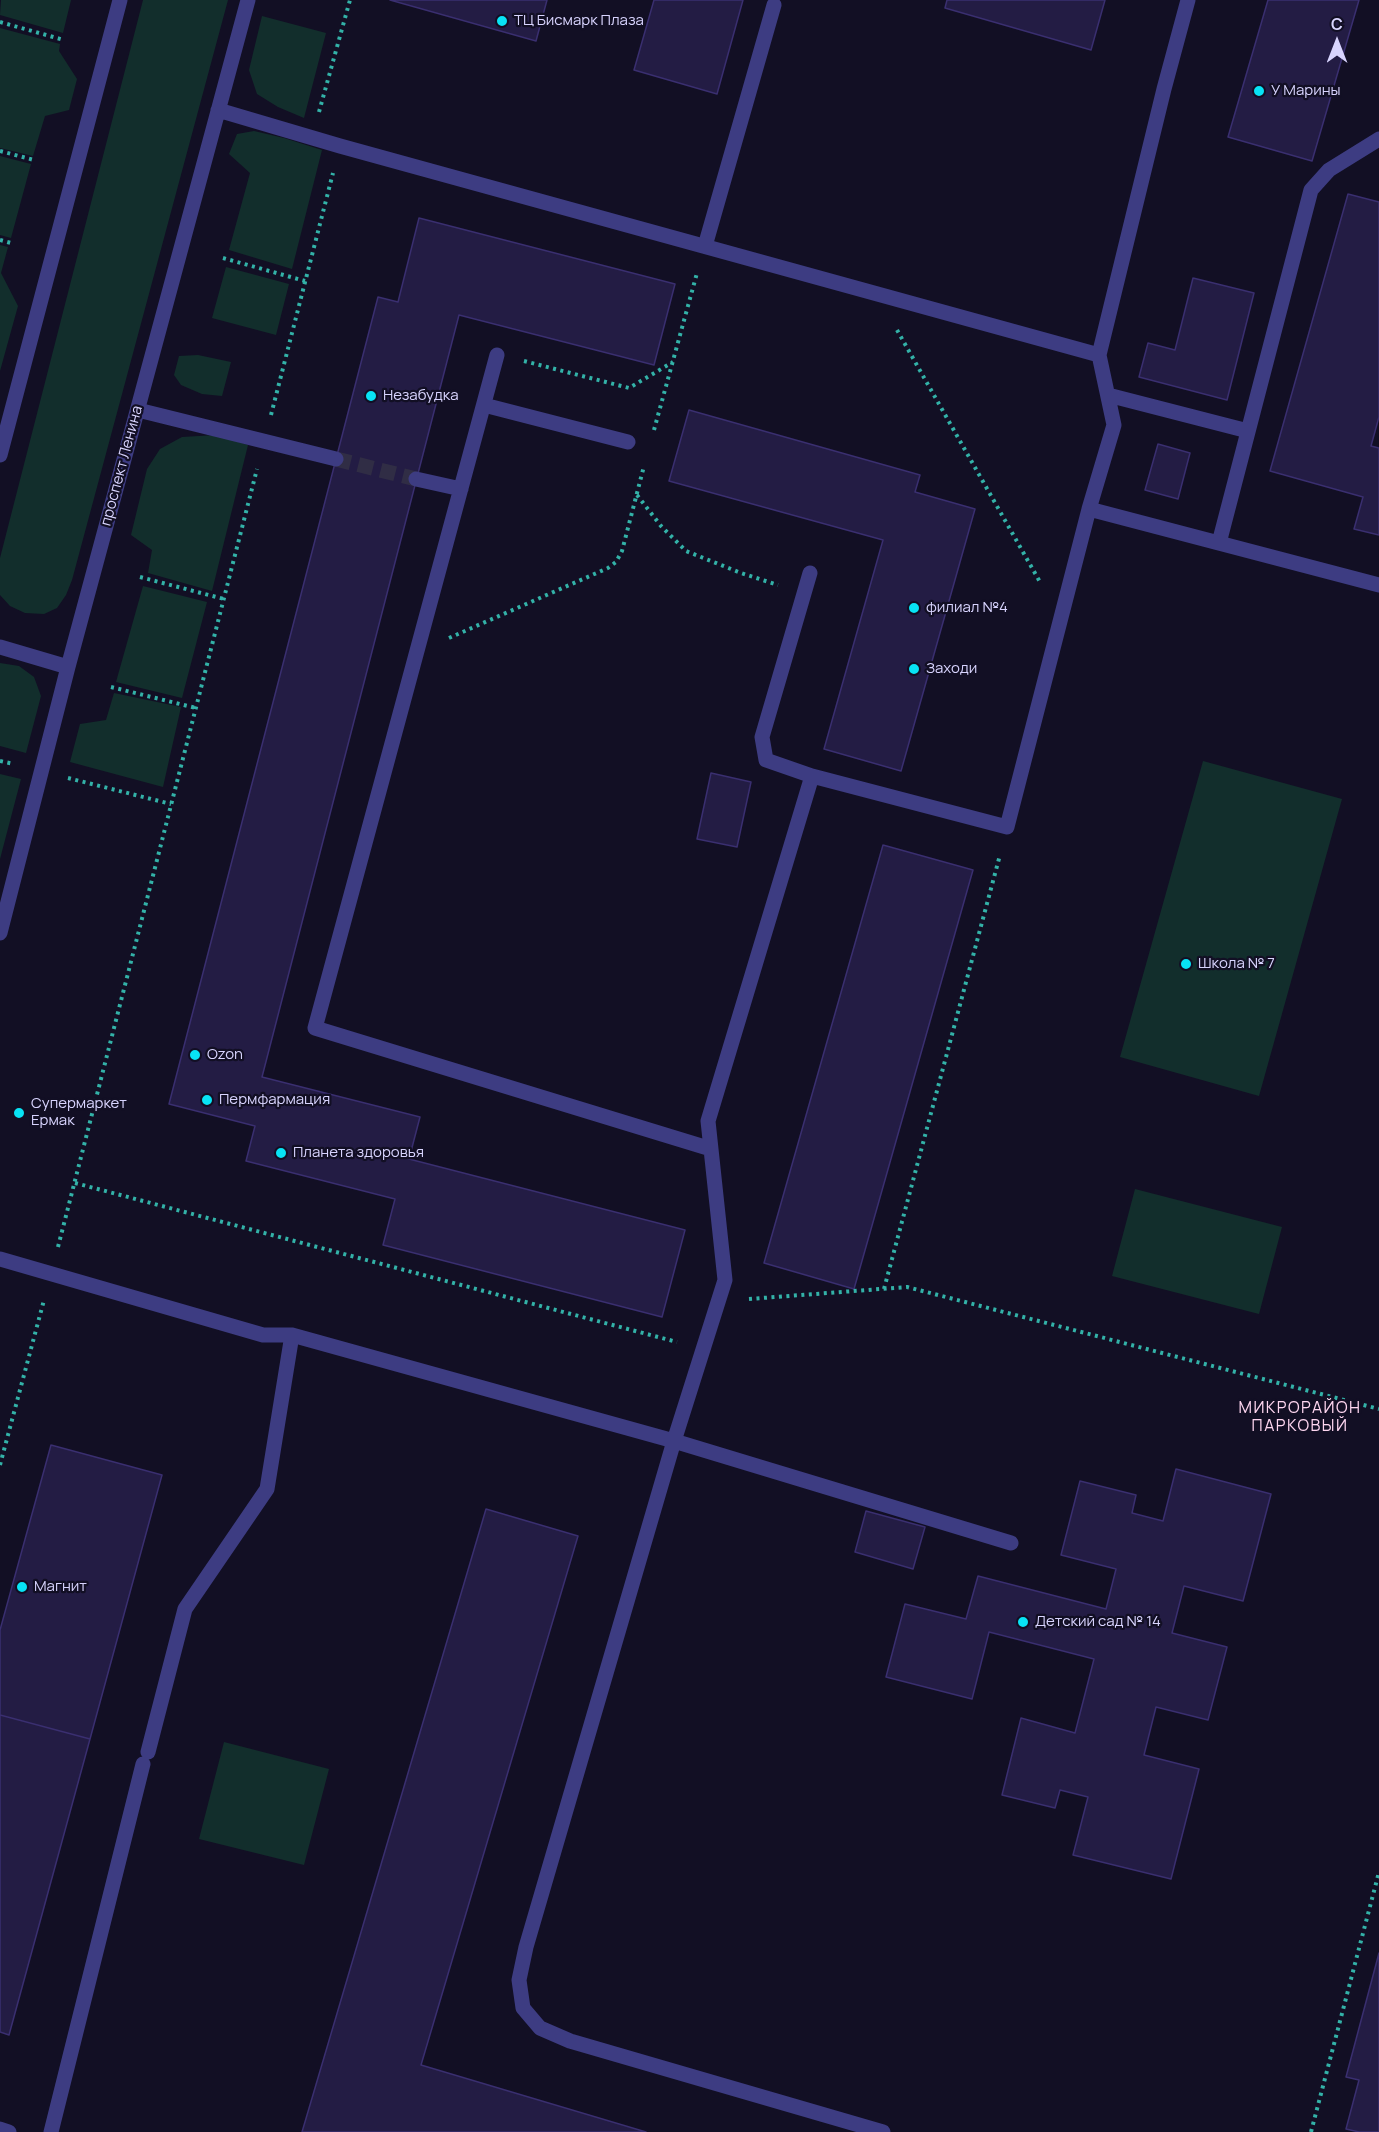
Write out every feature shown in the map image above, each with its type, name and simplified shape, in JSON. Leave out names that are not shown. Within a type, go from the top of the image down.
[{"type":"street","points":[[0,455],[120,0]]},
{"type":"street","name":"проспект Ленина","points":[[0,933],[68,667],[248,0]]},
{"type":"street","points":[[810,573],[762,736],[766,760],[812,776],[1007,827],[1089,508],[1114,425],[1099,355],[1188,0]]},
{"type":"street","points":[[705,246],[774,5]]},
{"type":"street","points":[[218,111],[1099,355]]},
{"type":"street","points":[[1219,543],[1311,190],[1329,170],[1379,139]]},
{"type":"street","points":[[497,354],[315,1028],[711,1149]]},
{"type":"street","points":[[1108,394],[1248,431]]},
{"type":"street","points":[[484,405],[628,442]]},
{"type":"street","points":[[138,410],[336,459]]},
{"type":"street","points":[[416,478],[461,489]]},
{"type":"street","points":[[1089,508],[1379,585]]},
{"type":"street","points":[[0,647],[68,667]]},
{"type":"street","points":[[812,776],[708,1121],[725,1280],[674,1441],[526,1947],[519,1980],[523,2008],[540,2028],[570,2041],[884,2132]]},
{"type":"street","points":[[0,1259],[263,1335],[292,1335],[674,1441],[1011,1543]]},
{"type":"street","points":[[51,2132],[184,1609],[267,1489],[292,1335]]},
{"type":"street","points":[[0,2129],[9,2132]]},
{"type":"path","points":[[312,138],[350,0]]},
{"type":"path","points":[[0,22],[64,40]]},
{"type":"path","points":[[0,1465],[75,1183],[340,146]]},
{"type":"path","points":[[0,151],[34,160]]},
{"type":"path","points":[[0,240],[11,243]]},
{"type":"path","points":[[652,439],[705,246]]},
{"type":"path","points":[[223,258],[305,281]]},
{"type":"path","points":[[876,293],[1061,618]]},
{"type":"path","points":[[497,354],[629,388],[673,362]]},
{"type":"path","points":[[417,652],[608,568],[616,562],[622,551],[646,461]]},
{"type":"path","points":[[637,495],[661,526],[686,550],[741,573],[804,593]]},
{"type":"path","points":[[140,577],[224,598]]},
{"type":"path","points":[[111,687],[196,708]]},
{"type":"path","points":[[0,761],[15,765]]},
{"type":"path","points":[[68,778],[171,804]]},
{"type":"path","points":[[884,1289],[1007,827]]},
{"type":"path","points":[[75,1183],[703,1349]]},
{"type":"path","points":[[718,1301],[907,1287],[1379,1409]]},
{"type":"path","points":[[1311,2132],[1379,1872]]},
{"type":"green space","points":[[1,0],[71,0],[63,33],[0,15]]},
{"type":"green space","points":[[143,0],[228,0],[72,580],[57,608],[44,614],[25,613],[10,606],[0,595],[0,558]]},
{"type":"green space","points":[[262,16],[326,33],[304,118],[278,107],[257,94],[249,70]]},
{"type":"green space","points":[[0,28],[60,44],[59,51],[77,79],[69,110],[45,116],[33,156],[0,148]]},
{"type":"green space","points":[[254,131],[322,150],[292,269],[229,250],[250,173],[229,154],[237,134]]},
{"type":"green space","points":[[0,156],[31,164],[11,238],[0,235]]},
{"type":"green space","points":[[0,245],[8,247],[1,273],[18,306],[0,371]]},
{"type":"green space","points":[[226,267],[289,284],[276,335],[212,318]]},
{"type":"green space","points":[[198,355],[231,362],[222,396],[202,394],[181,385],[174,375],[179,356]]},
{"type":"green space","points":[[216,435],[248,445],[212,591],[148,573],[152,550],[131,535],[147,469],[160,449],[182,437]]},
{"type":"green space","points":[[143,586],[207,602],[182,698],[116,682]]},
{"type":"green space","points":[[0,663],[19,666],[34,677],[41,696],[26,753],[0,746]]},
{"type":"green space","points":[[114,693],[181,707],[163,787],[70,762],[80,724],[106,720]]},
{"type":"green space","points":[[1203,761],[1342,799],[1259,1096],[1120,1057]]},
{"type":"green space","points":[[0,774],[21,779],[0,859]]},
{"type":"green space","points":[[1135,1189],[1282,1227],[1259,1314],[1112,1276]]},
{"type":"green space","points":[[224,1742],[329,1769],[304,1865],[199,1839]]},
{"type":"building","name":"ТЦ Бисмарк Плаза","points":[[390,0],[547,0],[536,41]]},
{"type":"building","points":[[654,0],[743,0],[717,94],[634,70]]},
{"type":"building","points":[[947,0],[1105,0],[1091,50],[945,8]]},
{"type":"building","points":[[1268,0],[1359,0],[1312,161],[1228,137]]},
{"type":"building","points":[[1348,194],[1379,202],[1379,417],[1371,446],[1379,448],[1379,535],[1354,529],[1363,497],[1270,471]]},
{"type":"building","points":[[419,218],[675,284],[654,365],[459,315],[262,1077],[420,1117],[409,1159],[685,1230],[662,1317],[383,1245],[395,1199],[246,1161],[255,1126],[169,1104],[378,297],[398,302]]},
{"type":"building","points":[[1193,278],[1254,293],[1227,400],[1139,377],[1148,343],[1175,350]]},
{"type":"building","points":[[689,410],[920,475],[915,492],[975,509],[901,771],[824,749],[883,540],[669,481]]},
{"type":"building","points":[[1158,444],[1190,453],[1178,499],[1145,490]]},
{"type":"building","points":[[711,773],[751,782],[737,847],[697,839]]},
{"type":"building","points":[[883,845],[973,870],[854,1289],[764,1263]]},
{"type":"building","points":[[51,1445],[162,1475],[90,1739],[0,1715],[0,1630]]},
{"type":"building","points":[[1176,1469],[1271,1494],[1243,1601],[1184,1586],[1172,1633],[1227,1647],[1208,1720],[1156,1707],[1144,1755],[1199,1769],[1171,1879],[1073,1855],[1088,1797],[1060,1790],[1055,1808],[1002,1795],[1021,1718],[1075,1733],[1094,1659],[989,1632],[972,1699],[886,1677],[905,1604],[966,1619],[978,1576],[1106,1609],[1116,1569],[1061,1555],[1080,1481],[1136,1495],[1132,1513],[1163,1521]]},
{"type":"building","points":[[486,1509],[578,1536],[421,2065],[646,2132],[302,2132]]},
{"type":"building","points":[[866,1511],[925,1527],[913,1569],[855,1552]]},
{"type":"building","points":[[0,1715],[90,1739],[9,2035],[0,2032]]},
{"type":"building","points":[[1379,1953],[1379,2132],[1359,2132],[1346,2129],[1359,2080],[1346,2077]]},
{"type":"tunnel","points":[[336,459],[416,479]]},
{"type":"place","name":"ТЦ Бисмарк Плаза","points":[[502,21]]},
{"type":"place","name":"У Марины","points":[[1259,91]]},
{"type":"place","name":"Незабудка","points":[[371,396]]},
{"type":"place","name":"филиал №4","points":[[914,608]]},
{"type":"place","name":"Заходи","points":[[914,669]]},
{"type":"place","name":"Школа № 7","points":[[1186,964]]},
{"type":"place","name":"Ozon","points":[[195,1055]]},
{"type":"place","name":"Пермфармация","points":[[207,1100]]},
{"type":"place","name":"Супермаркет Ермак","points":[[19,1113]]},
{"type":"place","name":"Планета здоровья","points":[[281,1153]]},
{"type":"place","name":"Магнит","points":[[22,1587]]},
{"type":"place","name":"Детский сад № 14","points":[[1023,1622]]},
{"type":"district","name":"МИКРОРАЙОН ПАРКОВЫЙ","points":[[1300,1418]]}]
